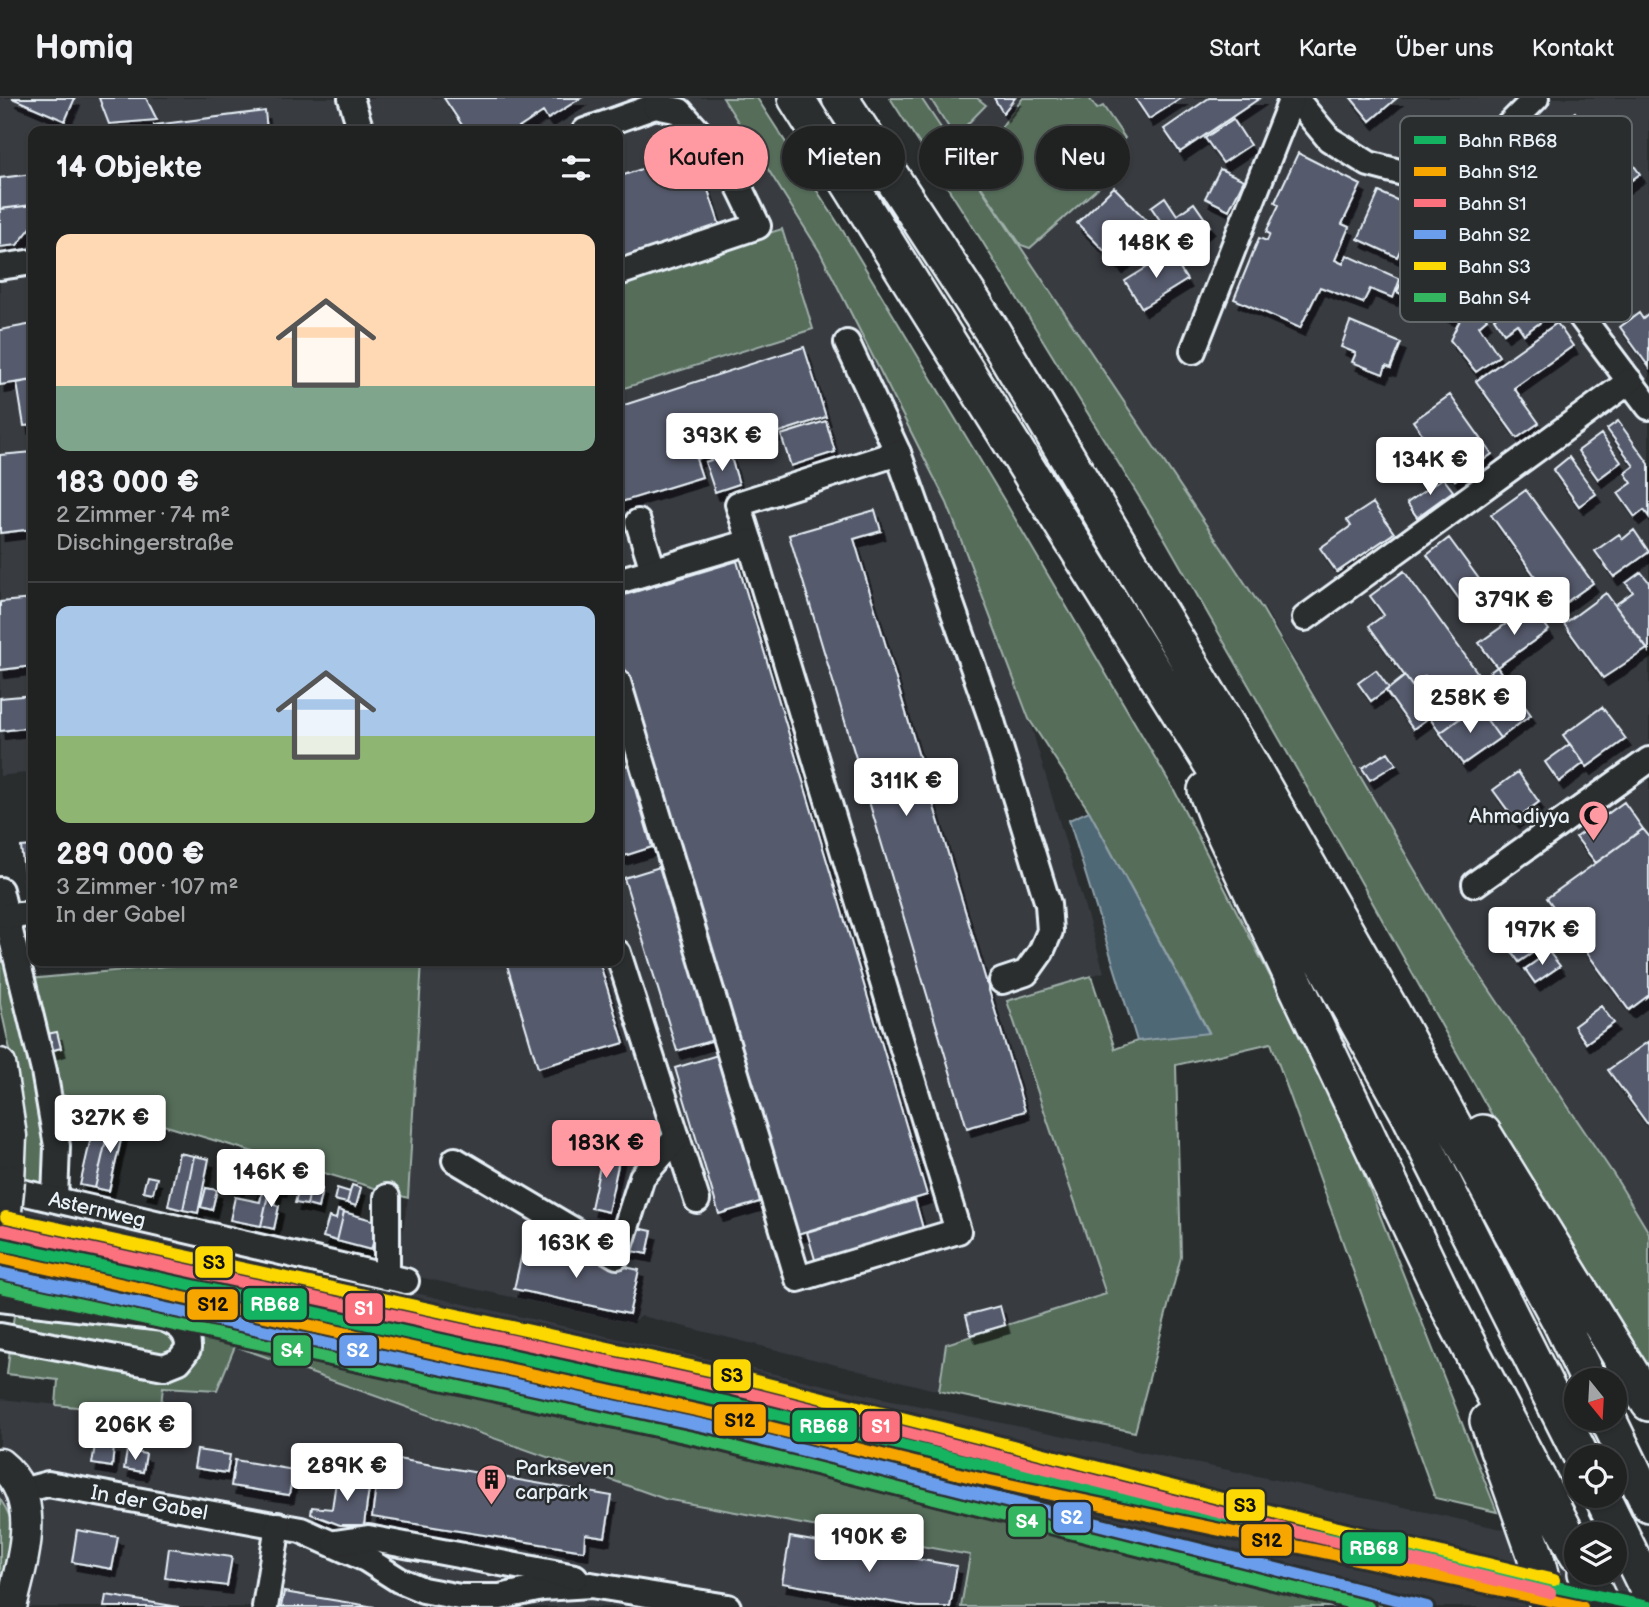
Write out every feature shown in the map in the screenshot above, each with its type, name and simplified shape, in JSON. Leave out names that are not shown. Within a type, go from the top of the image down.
[{"type":"highway","points":[[796,98],[1226,787],[1409,1114],[1575,1445]]},
{"type":"highway","points":[[840,98],[1005,351],[1253,769],[1394,1014],[1583,1368]]},
{"type":"highway","points":[[1167,689],[1216,816],[1449,1308],[1564,1527]]},
{"type":"highway","points":[[1394,1014],[1431,1048],[1649,1403]]},
{"type":"highway","points":[[1449,1308],[1535,1554],[1548,1607]]},
{"type":"highway","points":[[1614,1432],[1649,1504]]},
{"type":"highway","points":[[1608,1508],[1649,1592]]},
{"type":"highway","points":[[1592,1585],[1602,1607]]},
{"type":"main road","points":[[0,1064],[11,1136],[4,1184],[0,1268]]},
{"type":"main road","points":[[0,1464],[13,1477],[38,1480],[25,1506],[26,1538],[10,1607]]},
{"type":"street","points":[[351,98],[359,126]]},
{"type":"street","points":[[1193,351],[1293,98],[1329,139],[1369,164],[1400,172]]},
{"type":"street","points":[[1518,116],[1536,98]]},
{"type":"street","points":[[597,126],[655,102],[680,111],[729,166],[758,226],[623,271]]},
{"type":"street","points":[[0,267],[28,263]]},
{"type":"street","points":[[1586,322],[1649,407]]},
{"type":"street","points":[[847,344],[898,453],[990,715],[1048,904],[1050,931],[1041,952],[1026,973],[1002,981]]},
{"type":"street","points":[[1305,618],[1630,381]]},
{"type":"street","points":[[623,699],[798,1279],[958,1231],[738,504],[898,453]]},
{"type":"street","points":[[638,522],[653,570]]},
{"type":"street","points":[[623,579],[750,542]]},
{"type":"street","points":[[1475,884],[1649,760]]},
{"type":"street","name":"Asternweg","points":[[0,890],[44,1072],[57,1146],[55,1198],[397,1279],[387,1197]]},
{"type":"street","points":[[6,916],[28,914]]},
{"type":"street","points":[[622,966],[697,1200]]},
{"type":"street","points":[[455,1160],[617,1256],[642,1177],[677,1137]]},
{"type":"street","points":[[4,1184],[55,1198]]},
{"type":"street","points":[[0,1299],[163,1318],[182,1329],[188,1341],[188,1349],[179,1361],[164,1367],[0,1336]]},
{"type":"street","name":"In der Gabel","points":[[38,1480],[301,1530],[335,1543],[399,1580],[423,1590],[460,1597],[541,1598],[591,1585],[728,1607]]},
{"type":"street","points":[[265,1607],[278,1525]]},
{"type":"street","points":[[335,1543],[368,1538],[578,1578],[591,1585]]},
{"type":"shaded area","points":[[0,98],[749,98],[763,126],[644,126],[644,189],[768,189],[768,137],[782,166],[782,189],[793,189],[947,503],[1029,719],[1104,972],[1007,1001],[1106,1295],[946,1344],[939,1391],[642,1316],[631,1323],[396,1272],[408,1198],[422,966],[623,966],[623,126],[28,126],[28,773],[0,776]]},
{"type":"shaded area","points":[[921,98],[1649,98],[1649,1233],[1614,1175],[1454,937],[1265,609],[1263,610],[982,189],[1022,189],[1022,126],[940,126]]},
{"type":"shaded area","points":[[0,1195],[393,1288],[882,1398],[1373,1500],[1564,1543],[1564,1585],[1627,1585],[1627,1573],[1649,1607],[1427,1607],[685,1423],[203,1312],[0,1273]]},
{"type":"shaded area","points":[[235,1346],[665,1499],[970,1555],[961,1607],[0,1607],[0,1399],[160,1415],[163,1387],[217,1389]]},
{"type":"green space","points":[[723,98],[757,98],[782,137],[782,189],[816,189],[1007,505],[1174,790],[1336,1104],[1497,1512],[1435,1498],[1271,1043],[1176,1065],[1181,1257],[1135,1432],[939,1391],[946,1344],[1106,1294],[1007,1001],[1091,976],[1115,1049],[1137,1041],[1209,1032],[1089,811],[1029,719],[947,503],[820,252],[768,169],[768,126],[741,126]]},
{"type":"green space","points":[[890,98],[921,98],[940,126],[919,126],[919,143]]},
{"type":"green space","points":[[930,98],[977,98],[986,105],[966,126],[948,126]]},
{"type":"green space","points":[[1023,98],[1089,98],[1097,109],[1103,106],[1117,126],[1036,126],[1036,189],[1097,189],[1030,248],[1021,245],[983,189],[1022,189],[1022,126],[1002,126]]},
{"type":"green space","points":[[949,189],[982,189],[1263,610],[1454,937],[1614,1175],[1649,1233],[1649,1371],[1539,1199],[1165,539]]},
{"type":"green space","points":[[782,229],[813,329],[623,388],[623,278]]},
{"type":"green space","points":[[0,939],[32,1058],[47,1138],[43,1185],[25,1181],[24,1133],[19,1091],[0,1004]]},
{"type":"green space","points":[[167,966],[422,966],[408,1198],[59,1094],[29,979]]},
{"type":"green space","points":[[41,1282],[203,1312],[685,1423],[1427,1607],[961,1607],[970,1555],[665,1499],[235,1346],[217,1390],[163,1387],[160,1415],[56,1405],[58,1380],[7,1374],[15,1306],[35,1308]]},
{"type":"green space","points":[[0,1499],[8,1512],[14,1536],[11,1560],[0,1599]]},
{"type":"water","points":[[1089,811],[1209,1033],[1137,1041],[1069,820]]},
{"type":"building","points":[[12,98],[75,98],[65,121]]},
{"type":"building","points":[[99,98],[146,98],[157,120],[109,124]]},
{"type":"building","points":[[444,98],[581,98],[548,119],[543,112],[522,126],[463,126]]},
{"type":"building","points":[[994,98],[1015,98],[1003,113]]},
{"type":"building","points":[[1135,98],[1182,98],[1149,119]]},
{"type":"building","points":[[1209,98],[1260,98],[1180,152],[1164,129]]},
{"type":"building","points":[[1351,98],[1397,98],[1370,121]]},
{"type":"building","points":[[265,111],[266,126],[154,126]]},
{"type":"building","points":[[1233,119],[1250,145],[1223,163],[1205,138]]},
{"type":"building","points":[[1298,153],[1361,185],[1342,224],[1349,227],[1335,260],[1343,264],[1347,255],[1400,279],[1393,298],[1370,289],[1363,303],[1320,287],[1300,328],[1234,299],[1259,238],[1267,241],[1270,234],[1266,232],[1279,205],[1275,202]]},
{"type":"building","points":[[1632,163],[1640,174],[1632,180]]},
{"type":"building","points":[[644,168],[644,189],[708,189],[722,232],[623,264],[623,175]]},
{"type":"building","points":[[1220,169],[1244,180],[1229,210],[1205,198]]},
{"type":"building","points":[[28,175],[28,206],[0,209],[0,178]]},
{"type":"building","points":[[1112,189],[1116,189],[1156,230],[1119,266],[1077,223]]},
{"type":"building","points":[[1379,192],[1400,201],[1400,251],[1397,257],[1358,239]]},
{"type":"building","points":[[1165,197],[1177,215],[1194,203],[1210,226],[1179,248],[1151,207]]},
{"type":"building","points":[[28,206],[28,231],[17,245],[0,247],[0,209]]},
{"type":"building","points":[[1170,253],[1187,280],[1142,308],[1125,281]]},
{"type":"building","points":[[1639,313],[1643,319],[1649,314],[1649,367],[1620,327],[1632,322],[1632,318]]},
{"type":"building","points":[[1350,322],[1401,343],[1391,368],[1386,366],[1383,374],[1352,362],[1356,353],[1341,347]]},
{"type":"building","points":[[1459,322],[1484,322],[1479,326],[1499,356],[1476,372],[1450,340]]},
{"type":"building","points":[[1497,322],[1541,322],[1524,334],[1517,324],[1504,333]]},
{"type":"building","points":[[1557,323],[1573,346],[1514,388],[1539,423],[1517,438],[1476,381]]},
{"type":"building","points":[[28,325],[28,381],[0,385],[0,330]]},
{"type":"building","points":[[804,347],[826,417],[696,459],[702,477],[623,501],[623,405]]},
{"type":"building","points":[[28,381],[28,426],[24,426],[17,383]]},
{"type":"building","points":[[1450,395],[1492,454],[1455,480],[1413,421]]},
{"type":"building","points":[[826,421],[835,452],[791,466],[781,435]]},
{"type":"building","points":[[1618,421],[1649,464],[1649,517],[1644,510],[1635,517],[1618,493],[1632,483],[1625,473],[1634,466],[1607,429]]},
{"type":"building","points":[[1601,434],[1621,462],[1598,479],[1578,451]]},
{"type":"building","points":[[28,452],[28,530],[0,533],[0,455]]},
{"type":"building","points":[[730,454],[739,484],[715,492],[705,462]]},
{"type":"building","points":[[1569,457],[1596,494],[1579,506],[1553,470]]},
{"type":"building","points":[[1443,478],[1453,491],[1417,517],[1407,503]]},
{"type":"building","points":[[1526,490],[1593,583],[1558,608],[1491,515]]},
{"type":"building","points":[[1373,503],[1394,533],[1337,572],[1320,548],[1351,526],[1347,520]]},
{"type":"building","points":[[875,510],[881,531],[854,539],[1025,1111],[967,1128],[789,535]]},
{"type":"building","points":[[1634,530],[1649,552],[1614,577],[1595,551],[1619,534],[1623,539]]},
{"type":"building","points":[[1449,538],[1482,583],[1460,600],[1427,555]]},
{"type":"building","points":[[737,561],[927,1195],[794,1235],[623,664],[623,595]]},
{"type":"building","points":[[1404,571],[1477,672],[1441,698],[1425,676],[1412,686],[1369,626],[1384,615],[1370,596]]},
{"type":"building","points":[[1641,572],[1649,582],[1649,651],[1615,605],[1633,592],[1626,583]]},
{"type":"building","points":[[1606,593],[1647,649],[1603,678],[1564,624]]},
{"type":"building","points":[[28,599],[28,667],[0,670],[0,602]]},
{"type":"building","points":[[1531,606],[1549,630],[1497,667],[1479,643]]},
{"type":"building","points":[[1497,667],[1531,715],[1500,738],[1477,706],[1440,733],[1429,717]]},
{"type":"building","points":[[1376,670],[1389,688],[1371,701],[1358,683]]},
{"type":"building","points":[[1405,676],[1412,686],[1425,676],[1446,705],[1413,729],[1386,691]]},
{"type":"building","points":[[28,695],[28,728],[0,731],[0,698]]},
{"type":"building","points":[[1477,706],[1500,738],[1463,764],[1440,733]]},
{"type":"building","points":[[1602,707],[1626,739],[1587,767],[1563,735]]},
{"type":"building","points":[[1570,744],[1584,763],[1559,782],[1545,762]]},
{"type":"building","points":[[1388,752],[1396,764],[1370,780],[1362,768]]},
{"type":"building","points":[[628,765],[652,847],[623,856],[623,766]]},
{"type":"building","points":[[1518,772],[1539,802],[1515,820],[1493,790]]},
{"type":"building","points":[[1624,802],[1643,829],[1596,863],[1576,837]]},
{"type":"building","points":[[1643,829],[1649,836],[1649,995],[1629,1010],[1547,898]]},
{"type":"building","points":[[28,846],[27,897],[21,847]]},
{"type":"building","points":[[663,866],[717,1039],[677,1051],[624,878]]},
{"type":"building","points":[[1535,932],[1544,945],[1519,962],[1510,949]]},
{"type":"building","points":[[1549,952],[1560,966],[1535,983],[1525,969]]},
{"type":"building","points":[[507,966],[601,966],[624,1043],[538,1068]]},
{"type":"building","points":[[1601,1006],[1614,1023],[1586,1043],[1574,1026]]},
{"type":"building","points":[[57,1032],[61,1048],[46,1052],[42,1035]]},
{"type":"building","points":[[1649,1041],[1649,1126],[1608,1070]]},
{"type":"building","points":[[721,1054],[766,1200],[719,1214],[675,1068]]},
{"type":"building","points":[[96,1116],[111,1119],[95,1188],[80,1185]]},
{"type":"building","points":[[111,1119],[125,1123],[109,1191],[95,1188]]},
{"type":"building","points":[[604,1148],[621,1151],[608,1212],[591,1208]]},
{"type":"building","points":[[179,1153],[194,1156],[183,1210],[168,1206]]},
{"type":"building","points":[[194,1156],[209,1159],[198,1213],[183,1210]]},
{"type":"building","points":[[260,1158],[276,1161],[261,1226],[230,1220],[235,1197],[260,1202],[262,1193],[253,1191]]},
{"type":"building","points":[[276,1161],[288,1164],[282,1188],[270,1186]]},
{"type":"building","points":[[233,1171],[242,1172],[239,1189],[230,1187]]},
{"type":"building","points":[[147,1176],[157,1178],[153,1193],[143,1191]]},
{"type":"building","points":[[300,1184],[311,1186],[307,1205],[295,1203]]},
{"type":"building","points":[[352,1185],[361,1188],[356,1206],[347,1203]]},
{"type":"building","points":[[270,1186],[278,1187],[274,1205],[279,1206],[274,1229],[261,1226]]},
{"type":"building","points":[[311,1186],[322,1189],[318,1208],[307,1205]]},
{"type":"building","points":[[206,1188],[217,1190],[212,1210],[201,1207]]},
{"type":"building","points":[[337,1188],[350,1192],[347,1203],[334,1200]]},
{"type":"building","points":[[915,1200],[924,1232],[816,1263],[807,1232]]},
{"type":"building","points":[[338,1210],[344,1212],[337,1241],[323,1237],[329,1217],[336,1219]]},
{"type":"building","points":[[344,1212],[379,1222],[371,1250],[337,1241]]},
{"type":"building","points":[[633,1227],[652,1231],[647,1254],[627,1250]]},
{"type":"building","points":[[524,1245],[639,1270],[629,1314],[514,1289]]},
{"type":"building","points":[[1000,1306],[1005,1325],[971,1335],[966,1315]]},
{"type":"building","points":[[95,1445],[114,1447],[112,1467],[92,1464]]},
{"type":"building","points":[[197,1450],[230,1455],[227,1473],[194,1468]]},
{"type":"building","points":[[127,1451],[146,1454],[143,1472],[124,1469]]},
{"type":"building","name":"Parkseven carpark","points":[[380,1456],[612,1496],[605,1537],[585,1534],[584,1551],[372,1517]]},
{"type":"building","points":[[235,1460],[294,1470],[289,1495],[231,1486]]},
{"type":"building","points":[[337,1475],[370,1481],[364,1525],[340,1525],[311,1514],[312,1507],[332,1509]]},
{"type":"building","points":[[77,1530],[118,1537],[112,1569],[72,1562]]},
{"type":"building","points":[[790,1537],[957,1566],[950,1607],[919,1607],[782,1583]]},
{"type":"building","points":[[169,1548],[232,1557],[227,1586],[165,1578]]},
{"type":"building","points":[[284,1592],[375,1607],[281,1607]]},
{"type":"building","points":[[106,1595],[179,1607],[104,1607]]},
{"type":"rail line","name":"S3","points":[[6,1217],[732,1375],[1554,1580]]},
{"type":"rail line","name":"S1","points":[[3,1230],[729,1388],[1301,1533],[1550,1593]]},
{"type":"rail line","name":"RB68","points":[[0,1244],[726,1402],[979,1464],[1649,1607]]},
{"type":"rail line","name":"S12","points":[[0,1258],[723,1416],[976,1478],[1582,1607]]},
{"type":"rail line","name":"S2","points":[[0,1273],[720,1429],[1427,1607]]},
{"type":"rail line","name":"S4","points":[[0,1287],[716,1443],[1368,1607]]},
{"type":"place","name":"Ahmadiyya","points":[[1593,843]]},
{"type":"place","name":"Parkseven carpark","points":[[492,1507]]}]
